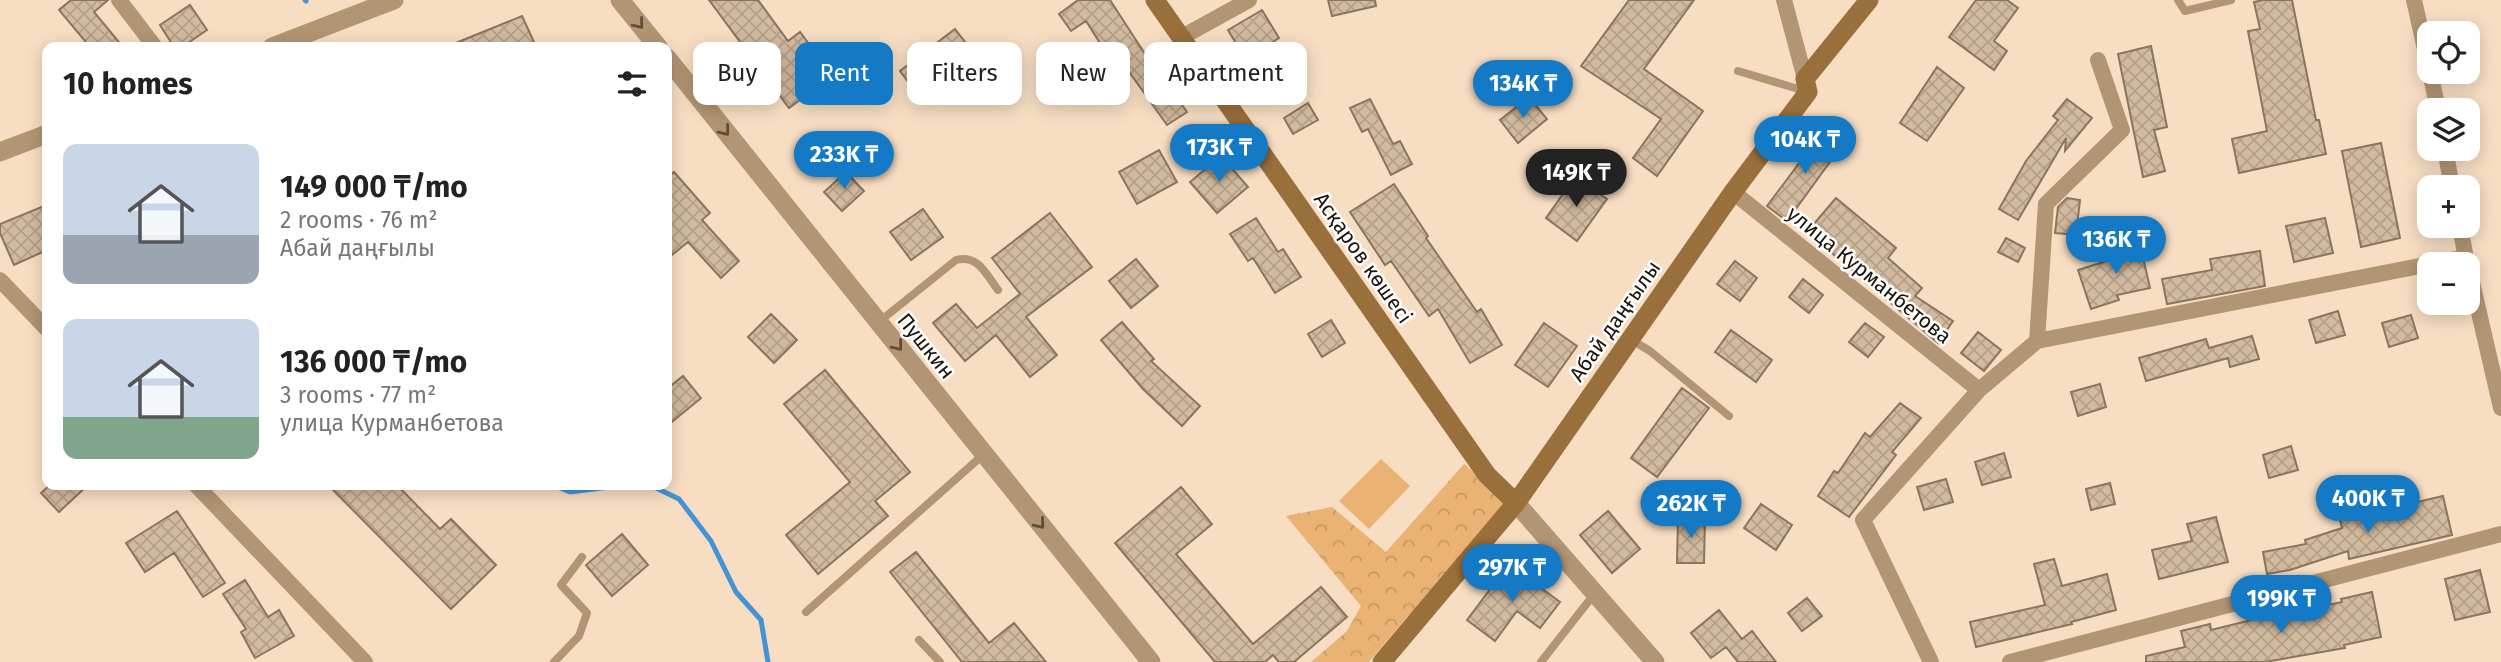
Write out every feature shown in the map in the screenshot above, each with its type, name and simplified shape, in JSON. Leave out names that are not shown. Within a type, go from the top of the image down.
[{"type":"main road","name":"Асқаров көшесі","points":[[1155,0],[1487,475],[1516,503]]},
{"type":"main road","name":"Абай даңғылы","points":[[1382,662],[1516,503],[1868,0]]},
{"type":"street","points":[[119,0],[151,42]]},
{"type":"street","points":[[284,42],[394,0]]},
{"type":"street","points":[[620,0],[654,42]]},
{"type":"street","points":[[1182,37],[1249,0]]},
{"type":"street","points":[[1784,0],[1806,85]]},
{"type":"street","points":[[2414,0],[2418,21]]},
{"type":"street","points":[[2037,341],[2046,204],[2122,131],[2098,60]]},
{"type":"street","name":"Пушкин","points":[[672,64],[1151,662]]},
{"type":"street","points":[[0,152],[42,136]]},
{"type":"street","name":"улица Курманбетова","points":[[1733,192],[1979,390]]},
{"type":"street","points":[[1931,662],[1863,520],[1979,390],[2037,341],[2417,271]]},
{"type":"street","points":[[0,280],[42,324]]},
{"type":"street","points":[[2479,315],[2501,408]]},
{"type":"street","points":[[201,490],[365,662]]},
{"type":"street","points":[[1516,503],[1655,662]]},
{"type":"street","points":[[2010,662],[2501,534]]},
{"type":"lane","points":[[2178,0],[2185,11],[2231,0]]},
{"type":"lane","points":[[1738,71],[1806,85]]},
{"type":"lane","points":[[878,322],[956,260],[966,257],[975,260],[998,290]]},
{"type":"lane","points":[[1630,339],[1650,351],[1729,416]]},
{"type":"lane","points":[[806,612],[984,454]]},
{"type":"lane","points":[[554,662],[579,636],[587,613],[561,585],[582,558]]},
{"type":"lane","points":[[1541,662],[1595,593]]},
{"type":"lane","points":[[919,640],[940,662]]},
{"type":"green space","points":[[1381,459],[1410,486],[1369,529],[1339,501]]},
{"type":"green space","points":[[1464,464],[1521,514],[1407,617],[1369,662],[1311,662],[1347,631],[1361,606],[1286,516],[1332,507],[1386,552]]},
{"type":"building","points":[[71,0],[108,0],[94,12],[119,42],[86,42],[59,10]]},
{"type":"building","points":[[709,0],[758,0],[788,41],[800,32],[808,42],[795,42],[795,104],[789,108],[781,97],[781,42],[740,42]]},
{"type":"building","points":[[1078,0],[1110,0],[1144,52],[1144,93],[1130,73],[1130,42],[1099,42],[1086,21],[1071,31],[1059,14]]},
{"type":"building","points":[[1328,0],[1375,0],[1376,6],[1332,16]]},
{"type":"building","points":[[1629,0],[1694,0],[1644,69],[1703,111],[1657,176],[1633,158],[1661,119],[1581,66]]},
{"type":"building","points":[[1976,0],[2007,0],[2018,8],[1994,41],[2007,51],[1994,70],[1949,37]]},
{"type":"building","points":[[2292,0],[2316,120],[2319,120],[2326,154],[2239,173],[2232,139],[2267,131],[2248,31],[2260,29],[2254,2]]},
{"type":"building","points":[[190,5],[207,30],[189,42],[171,42],[160,25]]},
{"type":"building","points":[[1262,10],[1279,38],[1273,42],[1235,42],[1228,30]]},
{"type":"building","points":[[522,16],[534,42],[458,42]]},
{"type":"building","points":[[955,29],[965,42],[938,42]]},
{"type":"building","points":[[2151,46],[2167,127],[2154,130],[2165,171],[2143,177],[2118,54]]},
{"type":"building","points":[[907,66],[907,80],[900,71]]},
{"type":"building","points":[[1937,67],[1964,88],[1927,141],[1900,123]]},
{"type":"building","points":[[1529,97],[1547,119],[1518,143],[1500,120]]},
{"type":"building","points":[[1370,99],[1393,144],[1400,141],[1412,164],[1391,175],[1368,129],[1362,132],[1350,108]]},
{"type":"building","points":[[2067,99],[2092,118],[2065,151],[2066,138],[2018,220],[1999,209],[2026,161],[2058,120],[2053,116]]},
{"type":"building","points":[[1307,104],[1318,120],[1293,134],[1284,118]]},
{"type":"building","points":[[1153,105],[1182,105],[1187,112],[1167,125]]},
{"type":"building","points":[[1824,130],[1843,144],[1787,221],[1767,206]]},
{"type":"building","points":[[2381,143],[2400,238],[2361,247],[2342,151]]},
{"type":"building","points":[[1159,150],[1177,182],[1137,204],[1119,172]]},
{"type":"building","points":[[1221,156],[1248,187],[1217,213],[1190,182]]},
{"type":"building","points":[[674,172],[710,213],[702,220],[739,261],[721,278],[688,242],[672,255]]},
{"type":"building","points":[[846,172],[864,191],[842,211],[824,192]]},
{"type":"building","points":[[1575,177],[1607,199],[1577,241],[1546,218]]},
{"type":"building","points":[[1394,184],[1428,236],[1426,238],[1477,312],[1481,309],[1502,345],[1470,363],[1438,309],[1429,316],[1391,261],[1385,265],[1350,212]]},
{"type":"building","points":[[1836,198],[1896,248],[1888,258],[1922,288],[1915,296],[1953,321],[1938,343],[1807,232]]},
{"type":"building","points":[[2067,198],[2080,200],[2076,235],[2055,233],[2058,207]]},
{"type":"building","points":[[42,207],[42,252],[14,265],[0,233],[0,224]]},
{"type":"building","points":[[923,209],[943,237],[911,260],[890,232]]},
{"type":"building","points":[[1050,213],[1092,267],[1026,317],[1057,355],[1030,377],[996,335],[965,361],[933,323],[956,304],[977,328],[1020,294],[992,258]]},
{"type":"building","points":[[1256,218],[1278,252],[1283,249],[1301,277],[1275,293],[1253,258],[1248,261],[1230,234]]},
{"type":"building","points":[[2325,218],[2333,253],[2294,262],[2286,226]]},
{"type":"building","points":[[2006,238],[2025,248],[2018,262],[1998,252]]},
{"type":"building","points":[[2139,240],[2150,288],[2117,295],[2119,300],[2091,309],[2078,270],[2116,258],[2113,246]]},
{"type":"building","points":[[2260,251],[2265,286],[2167,304],[2162,279],[2212,270],[2210,259]]},
{"type":"building","points":[[1136,259],[1158,286],[1131,308],[1109,281]]},
{"type":"building","points":[[1735,261],[1757,278],[1740,301],[1717,284]]},
{"type":"building","points":[[1803,279],[1823,295],[1809,313],[1789,297]]},
{"type":"building","points":[[2338,311],[2345,335],[2316,343],[2309,320]]},
{"type":"building","points":[[771,314],[797,340],[774,363],[748,337]]},
{"type":"building","points":[[2411,315],[2418,338],[2389,347],[2382,323]]},
{"type":"building","points":[[1331,320],[1345,343],[1322,357],[1308,334]]},
{"type":"building","points":[[1122,322],[1154,359],[1151,361],[1200,406],[1182,426],[1143,389],[1101,340]]},
{"type":"building","points":[[1544,323],[1577,346],[1548,387],[1515,365]]},
{"type":"building","points":[[1865,323],[1884,337],[1868,357],[1849,342]]},
{"type":"building","points":[[1731,330],[1772,360],[1756,382],[1715,352]]},
{"type":"building","points":[[1978,332],[2001,350],[1984,371],[1961,353]]},
{"type":"building","points":[[2252,336],[2259,359],[2230,367],[2228,358],[2146,381],[2139,358],[2206,339],[2209,348]]},
{"type":"building","points":[[825,370],[910,472],[875,501],[888,516],[818,574],[786,535],[850,482],[784,404]]},
{"type":"building","points":[[683,376],[701,398],[672,422],[672,385]]},
{"type":"building","points":[[2100,384],[2106,407],[2078,416],[2071,392]]},
{"type":"building","points":[[1682,388],[1709,408],[1657,477],[1631,458]]},
{"type":"building","points":[[1900,403],[1921,418],[1892,452],[1896,455],[1849,517],[1818,496],[1834,471],[1838,473],[1865,433],[1870,437]]},
{"type":"building","points":[[2291,446],[2298,470],[2269,478],[2263,455]]},
{"type":"building","points":[[2004,453],[2011,477],[1982,485],[1975,462]]},
{"type":"building","points":[[1946,479],[1953,502],[1924,510],[1917,487]]},
{"type":"building","points":[[2110,483],[2115,504],[2091,510],[2086,489]]},
{"type":"building","points":[[1181,487],[1212,524],[1176,554],[1253,644],[1321,587],[1347,617],[1294,662],[1279,662],[1273,655],[1265,662],[1215,662],[1115,543]]},
{"type":"building","points":[[44,490],[83,490],[59,512],[41,493]]},
{"type":"building","points":[[333,490],[402,490],[440,529],[451,519],[496,565],[451,609]]},
{"type":"building","points":[[2443,496],[2452,535],[2349,559],[2348,551],[2290,570],[2267,574],[2263,552],[2306,544],[2305,540],[2342,528],[2340,520]]},
{"type":"building","points":[[1761,504],[1792,525],[1776,550],[1744,528]]},
{"type":"building","points":[[177,511],[225,583],[203,597],[174,553],[145,572],[126,543]]},
{"type":"building","points":[[1608,511],[1640,549],[1612,573],[1580,535]]},
{"type":"building","points":[[2216,517],[2228,562],[2159,579],[2152,550],[2192,541],[2187,524]]},
{"type":"building","points":[[1678,518],[1705,518],[1704,563],[1677,563]]},
{"type":"building","points":[[622,534],[648,565],[612,596],[586,565]]},
{"type":"building","points":[[916,552],[989,643],[1014,623],[1046,662],[962,662],[890,572]]},
{"type":"building","points":[[2054,559],[2062,586],[2107,574],[2116,610],[2071,622],[2072,624],[1976,647],[1970,622],[2045,605],[2034,564]]},
{"type":"building","points":[[1509,564],[1560,602],[1540,628],[1517,611],[1495,641],[1467,620]]},
{"type":"building","points":[[2480,570],[2490,612],[2455,620],[2445,579]]},
{"type":"building","points":[[245,580],[268,617],[279,610],[294,636],[255,658],[241,632],[246,629],[223,594]]},
{"type":"building","points":[[2372,592],[2381,637],[2344,645],[2345,648],[2265,662],[2146,662],[2146,656],[2185,647],[2181,631],[2210,624],[2211,630],[2304,607],[2304,610],[2342,602],[2341,599]]},
{"type":"building","points":[[1807,598],[1822,616],[1802,631],[1788,613]]},
{"type":"building","points":[[1719,610],[1742,639],[1752,631],[1776,662],[1738,662],[1726,647],[1711,658],[1691,633]]},
{"type":"waterway","points":[[565,490],[586,490]]},
{"type":"waterway","points":[[660,490],[679,499],[711,541],[736,592],[761,620],[768,662]]}]
